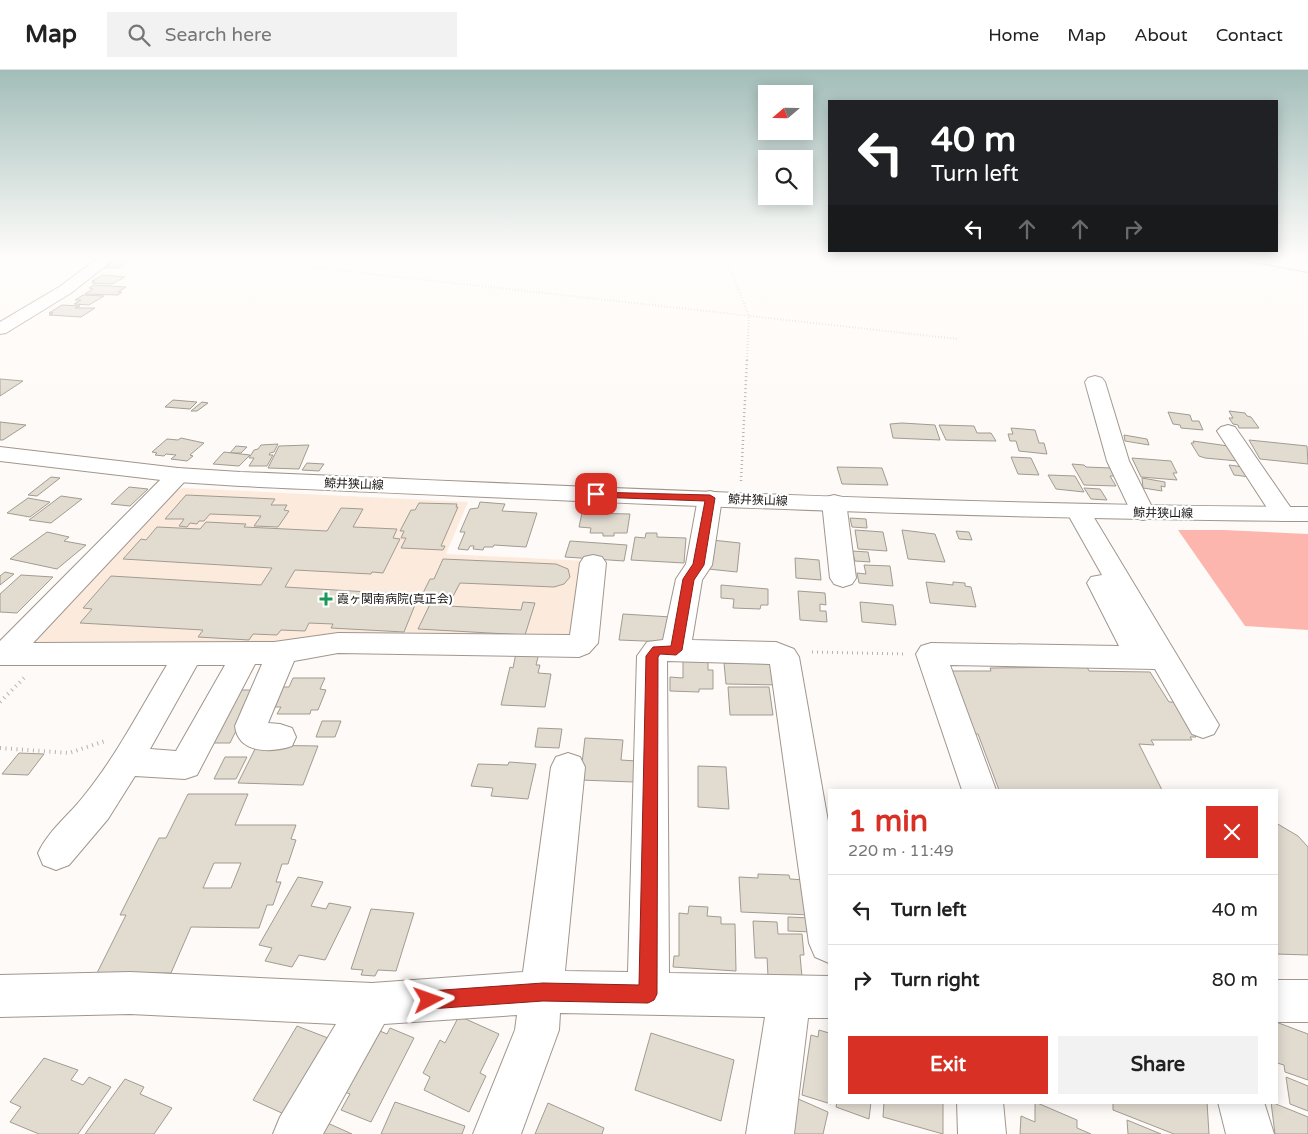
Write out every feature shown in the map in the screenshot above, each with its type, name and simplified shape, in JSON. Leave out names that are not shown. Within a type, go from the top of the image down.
[{"type":"street","points":[[0,329],[39,306]]},
{"type":"street","points":[[1095,382],[1118,460],[1143,513]]},
{"type":"street","points":[[1228,431],[1283,514]]},
{"type":"street","name":"鯨井狭山線","points":[[0,454],[178,475],[576,494],[1143,513],[1308,514]]},
{"type":"street","points":[[2,654],[178,475]]},
{"type":"street","points":[[676,650],[689,579],[699,565],[710,498]]},
{"type":"street","points":[[834,502],[843,578]]},
{"type":"street","points":[[1070,511],[1151,658],[1203,725]]},
{"type":"street","points":[[2,654],[246,654],[338,643],[579,646],[583,643],[593,563]]},
{"type":"street","points":[[648,994],[652,656],[657,650],[781,654],[784,658],[828,937]]},
{"type":"street","points":[[280,737],[257,736],[252,734],[251,726],[283,651]]},
{"type":"street","points":[[56,853],[96,808],[126,762],[189,653]]},
{"type":"street","points":[[126,762],[185,765],[246,654]]},
{"type":"street","points":[[979,789],[931,654],[1151,658]]},
{"type":"street","points":[[497,1134],[537,1030],[543,992],[568,767]]},
{"type":"street","points":[[0,996],[130,993],[372,1004],[543,992],[809,998],[770,1134]]},
{"type":"street","points":[[1278,1001],[1308,1001]]},
{"type":"street","points":[[297,1134],[372,1004]]},
{"type":"street","points":[[980,1104],[982,1134]]},
{"type":"street","points":[[1242,1104],[1250,1134]]},
{"type":"path","points":[[656,306],[958,339]]},
{"type":"path","points":[[740,499],[749,316],[745,306]]},
{"type":"path","points":[[781,654],[790,652],[931,654]]},
{"type":"path","points":[[0,748],[69,753],[106,741],[112,734]]},
{"type":"shaded area","name":"霞ヶ関南病院(真正会)","points":[[183,488],[468,502],[446,554],[587,561],[569,641],[30,650],[28,642],[169,493]]},
{"type":"shaded area","points":[[1178,530],[1308,534],[1308,630],[1245,626]]},
{"type":"building","points":[[61,306],[95,308],[81,317],[49,315],[53,313],[49,313]]},
{"type":"building","points":[[0,379],[23,381],[0,396]]},
{"type":"building","points":[[173,400],[197,402],[190,409],[165,407]]},
{"type":"building","points":[[202,402],[208,403],[197,411],[191,411]]},
{"type":"building","points":[[1229,411],[1245,413],[1251,417],[1259,428],[1239,428],[1229,418],[1233,418]]},
{"type":"building","points":[[1168,412],[1190,415],[1192,421],[1199,421],[1203,430],[1181,428],[1180,425],[1173,424]]},
{"type":"building","points":[[0,422],[26,425],[0,440]]},
{"type":"building","points":[[890,424],[935,425],[940,440],[893,438]]},
{"type":"building","points":[[939,425],[974,426],[977,433],[991,433],[996,441],[946,440]]},
{"type":"building","points":[[1011,428],[1035,430],[1039,443],[1044,443],[1047,454],[1019,451],[1016,441],[1010,441],[1008,434],[1013,434]]},
{"type":"building","points":[[1124,435],[1147,439],[1149,445],[1125,441]]},
{"type":"building","points":[[181,438],[204,443],[190,455],[193,456],[187,461],[171,459],[176,455],[155,455],[157,453],[152,452],[167,439],[178,440]]},
{"type":"building","points":[[1249,440],[1307,446],[1308,464],[1260,459]]},
{"type":"building","points":[[1193,441],[1228,446],[1238,461],[1199,456],[1191,443],[1194,443]]},
{"type":"building","points":[[278,444],[274,452],[269,455],[273,455],[267,466],[249,466],[254,458],[249,458],[254,450],[258,449],[261,445]]},
{"type":"building","points":[[309,445],[299,469],[268,468],[279,446]]},
{"type":"building","points":[[236,446],[247,447],[241,453],[230,453]]},
{"type":"building","points":[[224,452],[250,455],[239,466],[213,464]]},
{"type":"building","points":[[1011,457],[1031,458],[1039,475],[1018,474]]},
{"type":"building","points":[[1132,458],[1171,461],[1177,473],[1173,473],[1177,480],[1141,477]]},
{"type":"building","points":[[307,463],[324,464],[319,471],[302,470]]},
{"type":"building","points":[[1072,464],[1084,465],[1086,467],[1111,468],[1115,476],[1110,476],[1116,486],[1084,485]]},
{"type":"building","points":[[1229,465],[1244,467],[1250,477],[1234,475]]},
{"type":"building","points":[[837,467],[882,468],[888,485],[842,484]]},
{"type":"building","points":[[1048,475],[1075,476],[1084,492],[1056,489]]},
{"type":"building","points":[[51,477],[60,478],[37,496],[28,495]]},
{"type":"building","points":[[1142,478],[1165,482],[1165,487],[1161,486],[1162,491],[1143,488]]},
{"type":"building","points":[[129,487],[148,489],[130,506],[111,504]]},
{"type":"building","points":[[1084,488],[1100,489],[1107,500],[1091,499]]},
{"type":"building","points":[[186,495],[275,499],[271,505],[287,505],[284,510],[289,511],[278,527],[254,526],[261,516],[210,514],[204,521],[199,521],[197,524],[190,523],[187,527],[179,526],[184,519],[165,519]]},
{"type":"building","points":[[61,496],[82,499],[51,523],[29,520]]},
{"type":"building","points":[[28,498],[50,502],[30,517],[7,513]]},
{"type":"building","points":[[480,502],[505,504],[502,511],[537,513],[526,547],[494,545],[493,547],[484,547],[483,550],[473,549],[474,546],[470,546],[468,550],[458,549],[465,532],[460,532],[470,509],[478,508]]},
{"type":"building","points":[[419,503],[457,504],[456,507],[458,507],[441,546],[445,546],[443,550],[401,548],[406,538],[401,538],[404,531],[400,531],[411,510],[415,510]]},
{"type":"building","points":[[341,508],[363,509],[353,527],[397,529],[393,538],[400,539],[383,573],[295,570],[285,587],[419,595],[404,632],[331,628],[333,624],[309,623],[305,631],[281,630],[277,635],[253,634],[249,640],[198,637],[203,630],[80,623],[92,609],[83,608],[111,576],[261,585],[272,568],[123,559],[141,539],[146,540],[157,527],[200,529],[206,522],[246,524],[244,527],[327,531]]},
{"type":"building","points":[[582,513],[630,514],[627,533],[614,533],[614,536],[603,536],[603,533],[590,533],[591,528],[579,527]]},
{"type":"building","points":[[850,518],[866,519],[867,528],[852,527]]},
{"type":"building","points":[[855,530],[883,532],[887,551],[858,549]]},
{"type":"building","points":[[902,530],[935,534],[945,562],[908,559]]},
{"type":"building","points":[[956,531],[969,532],[972,540],[959,539]]},
{"type":"building","points":[[47,532],[69,537],[64,541],[86,545],[57,569],[10,559]]},
{"type":"building","points":[[646,533],[657,533],[657,537],[686,538],[684,563],[631,560],[635,537],[645,538]]},
{"type":"building","points":[[712,540],[740,543],[737,572],[708,569]]},
{"type":"building","points":[[570,541],[627,545],[624,561],[565,557]]},
{"type":"building","points":[[852,551],[868,552],[870,562],[855,561]]},
{"type":"building","points":[[795,558],[819,560],[821,580],[796,578]]},
{"type":"building","points":[[443,559],[556,564],[568,569],[570,577],[564,584],[554,587],[460,583],[448,606],[521,610],[523,602],[535,603],[525,635],[418,629],[434,596],[422,595],[430,579],[434,579]]},
{"type":"building","points":[[864,565],[890,566],[893,586],[859,583],[857,573],[866,574]]},
{"type":"building","points":[[5,572],[14,574],[0,585],[0,576]]},
{"type":"building","points":[[21,575],[53,577],[17,613],[0,612],[0,594]]},
{"type":"building","points":[[926,582],[953,585],[953,582],[965,583],[965,586],[971,587],[976,607],[930,603]]},
{"type":"building","points":[[721,585],[768,589],[768,605],[761,605],[760,609],[733,608],[734,599],[721,598]]},
{"type":"building","points":[[798,591],[825,593],[826,605],[820,604],[820,611],[826,611],[827,622],[800,620]]},
{"type":"building","points":[[860,602],[893,605],[896,625],[862,622]]},
{"type":"building","points":[[623,614],[671,617],[669,642],[619,640]]},
{"type":"building","points":[[516,653],[539,653],[536,665],[540,665],[538,673],[551,674],[545,707],[501,705],[510,667],[513,668]]},
{"type":"building","points":[[683,661],[708,661],[708,670],[713,670],[713,689],[699,689],[699,692],[670,691],[670,677],[683,678]]},
{"type":"building","points":[[724,663],[779,664],[782,685],[726,684]]},
{"type":"building","points":[[1087,667],[1089,671],[1150,672],[1169,702],[1174,702],[1196,737],[1190,737],[1192,740],[1151,740],[1154,745],[1139,744],[1162,789],[999,789],[978,734],[975,734],[952,671],[991,671],[990,668]]},
{"type":"building","points":[[293,678],[325,678],[320,689],[326,690],[318,710],[311,710],[310,714],[277,714],[281,707],[275,707],[283,687],[289,687]]},
{"type":"building","points":[[728,687],[769,687],[773,715],[730,715]]},
{"type":"building","points":[[235,690],[256,690],[230,743],[206,743]]},
{"type":"building","points":[[322,721],[341,721],[335,737],[316,737]]},
{"type":"building","points":[[538,728],[562,729],[559,748],[535,747]]},
{"type":"building","points":[[585,738],[623,740],[621,760],[636,761],[634,782],[580,780]]},
{"type":"building","points":[[257,745],[318,746],[303,785],[238,783]]},
{"type":"building","points":[[19,753],[44,754],[28,775],[2,774]]},
{"type":"building","points":[[225,757],[247,757],[236,779],[214,779]]},
{"type":"building","points":[[509,762],[536,764],[528,799],[491,796],[493,788],[471,786],[478,764],[508,765]]},
{"type":"building","points":[[698,766],[726,767],[729,809],[698,807]]},
{"type":"building","points":[[188,794],[248,794],[235,825],[296,825],[291,839],[296,840],[288,864],[282,864],[276,882],[281,882],[273,905],[267,905],[259,928],[191,927],[171,973],[97,973],[126,915],[120,915],[159,838],[166,838]],"holes":[[[214,863],[241,863],[231,888],[203,888]]]},
{"type":"building","points":[[1278,824],[1298,836],[1308,847],[1308,955],[1278,954]]},
{"type":"building","points":[[758,874],[789,875],[790,879],[806,880],[810,915],[741,912],[739,877],[758,878]]},
{"type":"building","points":[[298,877],[323,882],[311,906],[326,909],[329,903],[351,907],[325,960],[299,955],[292,967],[265,961],[272,948],[259,945]]},
{"type":"building","points":[[689,906],[708,907],[707,916],[721,917],[721,924],[735,924],[736,971],[673,967],[674,956],[679,956],[679,913],[688,914]]},
{"type":"building","points":[[371,909],[414,913],[396,971],[378,970],[375,976],[361,975],[363,970],[351,969]]},
{"type":"building","points":[[788,917],[811,918],[813,932],[788,931]]},
{"type":"building","points":[[753,921],[777,922],[778,934],[802,934],[804,955],[800,955],[802,977],[768,976],[767,958],[755,958]]},
{"type":"building","points":[[459,1016],[499,1034],[480,1073],[486,1076],[469,1112],[424,1090],[430,1077],[423,1073],[440,1040],[445,1043]]},
{"type":"building","points":[[1278,1023],[1308,1034],[1308,1080],[1285,1072],[1284,1065],[1278,1063]]},
{"type":"building","points":[[297,1026],[328,1038],[284,1114],[253,1100]]},
{"type":"building","points":[[373,1028],[387,1034],[390,1028],[414,1038],[371,1122],[341,1110],[350,1094],[345,1092]]},
{"type":"building","points":[[819,1030],[828,1033],[828,1103],[802,1095],[811,1035],[818,1037]]},
{"type":"building","points":[[651,1033],[734,1060],[721,1121],[635,1090]]},
{"type":"building","points":[[44,1058],[78,1070],[71,1080],[83,1085],[89,1077],[111,1087],[78,1134],[39,1134],[10,1122],[21,1107],[10,1102]]},
{"type":"building","points":[[1286,1077],[1308,1086],[1308,1111],[1290,1104]]},
{"type":"building","points":[[125,1079],[144,1087],[140,1094],[172,1108],[154,1134],[85,1134]]},
{"type":"building","points":[[796,1098],[828,1112],[823,1134],[787,1134]]},
{"type":"building","points":[[395,1102],[465,1126],[462,1134],[381,1134]]},
{"type":"building","points":[[548,1103],[604,1128],[602,1134],[535,1134]]},
{"type":"building","points":[[837,1104],[871,1104],[869,1119],[836,1107]]},
{"type":"building","points":[[884,1104],[943,1104],[943,1134],[883,1117]]},
{"type":"building","points":[[1035,1104],[1040,1104],[1077,1120],[1077,1128],[1091,1134],[1020,1134],[1021,1116],[1035,1122]]},
{"type":"building","points":[[1113,1104],[1207,1104],[1209,1134],[1174,1134],[1113,1110]]},
{"type":"building","points":[[1271,1104],[1276,1104],[1308,1117],[1308,1134],[1275,1134]]},
{"type":"building","points":[[1127,1120],[1161,1134],[1128,1134]]},
{"type":"building","points":[[323,1121],[352,1134],[316,1134]]},
{"type":"place","name":"霞ヶ関南病院(真正会)","points":[[326,599]]},
{"type":"route","points":[[429,1000],[543,992],[648,994],[652,656],[657,650],[676,650],[689,579],[699,565],[710,498],[596,494]]}]
